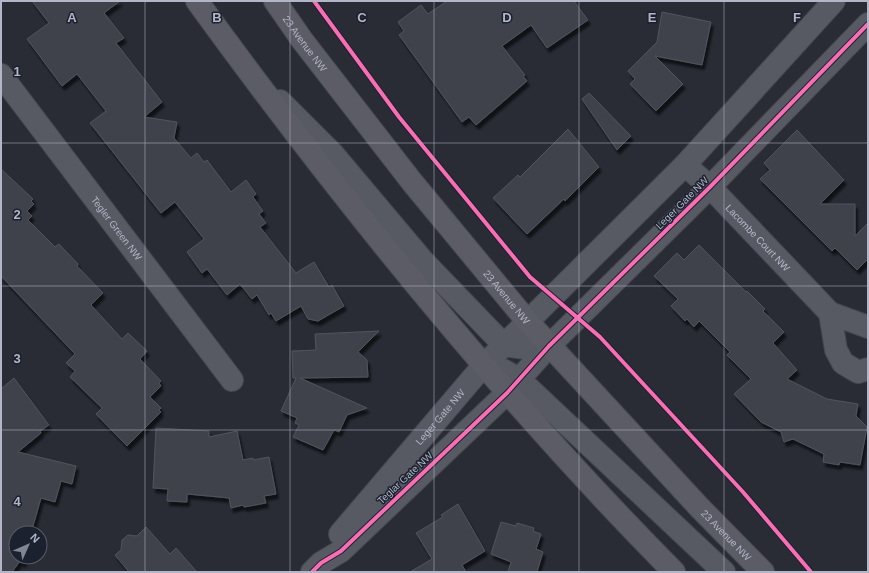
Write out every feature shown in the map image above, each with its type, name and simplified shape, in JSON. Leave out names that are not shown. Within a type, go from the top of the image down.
[{"type":"main road","points":[[197,1],[241,62],[364,223],[483,366],[513,386],[674,572]]},
{"type":"main road","name":"23 Avenue NW","points":[[275,1],[302,40],[412,182],[527,321],[699,507],[763,572]]},
{"type":"street","name":"Leger Gate NW","points":[[317,568],[333,542],[483,366],[684,165],[834,1]]},
{"type":"street","name":"Leger Gate NW","points":[[513,386],[549,346],[710,187],[868,24]]},
{"type":"street","points":[[241,62],[333,154],[423,261],[504,345],[525,348],[549,346]]},
{"type":"street","name":"Tegler Green NW","points":[[1,76],[232,380]]},
{"type":"street","name":"Lacombe Court NW","points":[[684,165],[710,187],[830,313],[868,327]]},
{"type":"street","points":[[830,313],[836,350],[842,364],[858,372],[868,369]]},
{"type":"street","points":[[513,386],[724,572]]},
{"type":"street","name":"Teglar Gate NW","points":[[317,568],[341,551],[513,386]]},
{"type":"building","points":[[32,1],[120,1],[104,13],[124,38],[116,43],[162,102],[144,117],[177,122],[174,138],[191,158],[197,153],[204,162],[207,160],[231,192],[246,180],[256,194],[253,197],[263,211],[259,214],[266,223],[260,227],[296,273],[314,262],[329,287],[332,285],[344,306],[318,321],[308,319],[301,306],[276,321],[271,313],[269,315],[257,295],[252,299],[240,284],[227,295],[207,269],[202,273],[187,252],[204,239],[175,202],[161,213],[90,123],[106,111],[77,74],[62,86],[27,39],[49,23]]},
{"type":"building","points":[[447,1],[574,1],[588,20],[547,48],[531,25],[502,46],[525,75],[523,76],[527,81],[476,125],[469,117],[462,122],[399,35],[404,31],[398,22],[421,5],[428,14]]},
{"type":"building","points":[[662,12],[711,22],[702,65],[655,56],[683,84],[656,111],[630,84],[635,79],[628,71],[657,42]]},
{"type":"building","points":[[589,93],[631,136],[617,150],[582,99]]},
{"type":"building","points":[[568,129],[599,167],[565,201],[564,199],[527,234],[493,198],[518,175],[520,177]]},
{"type":"building","points":[[797,130],[844,180],[820,204],[855,204],[855,236],[868,223],[868,259],[857,270],[835,248],[832,251],[760,179],[770,170],[764,163]]},
{"type":"building","points":[[1,169],[33,199],[31,201],[34,204],[27,211],[32,216],[28,220],[55,247],[59,244],[78,264],[77,266],[103,293],[91,305],[122,339],[128,333],[147,351],[140,359],[161,381],[159,383],[161,386],[150,397],[161,408],[159,410],[161,412],[127,446],[96,414],[102,408],[70,377],[75,371],[66,363],[75,354],[1,276]]},
{"type":"building","points":[[699,245],[765,309],[763,311],[784,332],[773,343],[797,370],[787,379],[827,399],[858,404],[856,416],[867,427],[860,465],[840,462],[839,465],[823,462],[824,454],[793,439],[784,442],[781,432],[761,422],[734,394],[751,379],[727,355],[730,352],[699,321],[694,327],[687,319],[685,321],[671,306],[678,299],[654,276],[677,253],[684,260]]},
{"type":"building","points":[[379,331],[358,352],[367,360],[368,377],[300,378],[367,408],[347,415],[339,432],[334,430],[323,450],[293,437],[299,425],[295,423],[297,418],[281,411],[296,378],[293,378],[292,351],[316,350],[315,334]]},
{"type":"building","points":[[14,378],[49,425],[40,431],[41,433],[18,452],[76,466],[72,484],[61,481],[55,502],[41,498],[33,525],[8,525],[8,565],[17,565],[12,572],[1,572],[1,389]]},
{"type":"building","points":[[156,428],[209,431],[209,437],[237,431],[243,460],[269,457],[276,494],[264,496],[266,503],[244,507],[243,505],[231,508],[229,498],[187,494],[187,502],[167,501],[168,489],[153,488]]},
{"type":"building","points":[[458,504],[485,551],[462,565],[466,572],[410,572],[432,559],[416,533],[443,517],[441,515]]},
{"type":"building","points":[[501,522],[516,526],[517,523],[534,528],[533,531],[541,534],[536,549],[543,552],[537,572],[508,572],[511,562],[491,554]]},
{"type":"building","points":[[146,527],[170,554],[176,548],[197,572],[129,572],[115,555],[121,550],[122,540],[128,535],[137,536]]},
{"type":"cycle path","points":[[314,1],[399,117],[530,277],[600,337],[743,492],[811,572]]},
{"type":"cycle path","points":[[312,572],[321,563],[341,551],[507,393],[549,346],[710,187],[868,24]]}]
